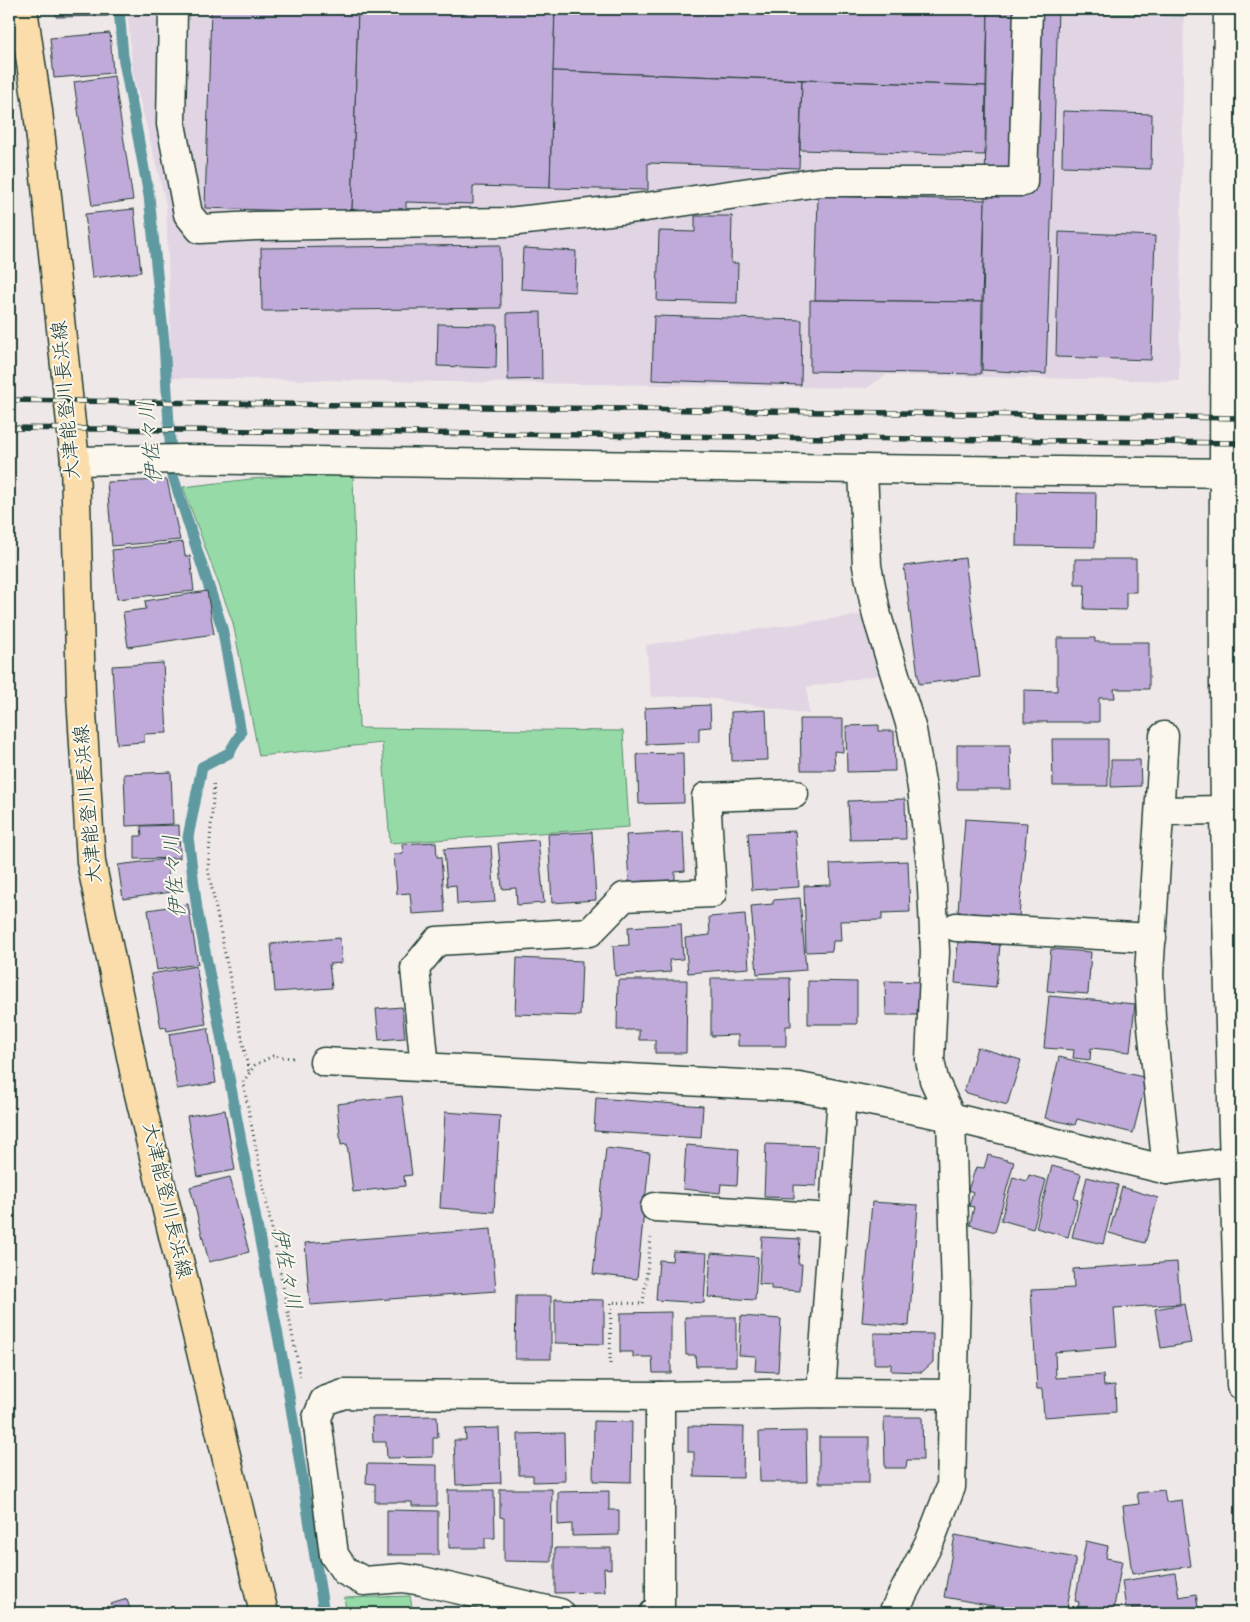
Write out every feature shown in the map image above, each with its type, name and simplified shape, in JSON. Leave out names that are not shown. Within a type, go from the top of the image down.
[{"type":"main road","name":"大津能登川長浜線","points":[[23,9],[38,111],[75,461],[81,695],[90,862],[138,1090],[264,1613]]},
{"type":"street","points":[[173,9],[171,124],[188,214],[200,229],[255,226],[508,222],[646,207],[820,182],[1023,182],[1028,9]]},
{"type":"street","points":[[1228,9],[1232,473],[1226,810],[1233,1161],[1241,1385]]},
{"type":"street","points":[[75,461],[184,459],[1232,473]]},
{"type":"street","points":[[863,469],[867,566],[877,616],[912,730],[922,788],[931,866],[935,952],[930,1060],[934,1080],[951,1117],[956,1293],[951,1488],[930,1541],[892,1613]]},
{"type":"street","points":[[1164,736],[1149,974],[1151,1017],[1167,1170]]},
{"type":"street","points":[[425,1067],[416,968],[437,941],[590,932],[624,897],[712,893],[706,797],[794,794]]},
{"type":"street","points":[[1160,811],[1226,810]]},
{"type":"street","points":[[956,927],[1152,938]]},
{"type":"street","points":[[324,1062],[799,1087],[951,1117],[1167,1170],[1233,1161]]},
{"type":"street","points":[[821,1393],[842,1096]]},
{"type":"street","points":[[655,1207],[833,1218]]},
{"type":"street","points":[[560,1613],[422,1581],[402,1578],[364,1580],[345,1571],[334,1555],[318,1418],[324,1402],[344,1394],[660,1396],[821,1393],[953,1394]]},
{"type":"street","points":[[654,1613],[660,1606],[660,1396]]},
{"type":"path","points":[[214,784],[208,869],[249,1074]]},
{"type":"path","points":[[324,1062],[273,1056],[255,1065],[243,1082],[300,1378],[324,1402]]},
{"type":"path","points":[[610,1396],[611,1302],[643,1304],[655,1207]]},
{"type":"shaded area","points":[[127,9],[1184,9],[1179,381],[886,375],[867,388],[170,378],[166,204],[133,73]]},
{"type":"shaded area","points":[[866,614],[880,675],[807,687],[809,714],[714,699],[685,696],[651,697],[646,645]]},
{"type":"green space","points":[[1061,9],[1184,9],[1184,16],[1061,13]]},
{"type":"green space","points":[[353,471],[359,728],[623,731],[629,827],[390,843],[382,743],[259,756],[233,623],[183,487],[251,479]]},
{"type":"green space","points":[[410,1596],[413,1613],[347,1613],[344,1598]]},
{"type":"building","points":[[56,9],[107,9],[108,16],[56,17]]},
{"type":"building","points":[[211,9],[358,9],[352,213],[205,208]]},
{"type":"building","points":[[358,9],[555,9],[550,188],[473,186],[473,204],[406,202],[406,214],[352,213]]},
{"type":"building","points":[[555,9],[988,9],[986,86],[553,71]]},
{"type":"building","points":[[988,9],[1058,9],[1046,374],[982,370]]},
{"type":"building","points":[[110,33],[113,73],[54,78],[50,38]]},
{"type":"building","points":[[553,71],[802,80],[799,168],[648,163],[648,190],[550,188]]},
{"type":"building","points":[[114,76],[133,200],[92,206],[74,82]]},
{"type":"building","points":[[802,80],[986,86],[985,155],[800,150]]},
{"type":"building","points":[[1063,111],[1152,114],[1151,169],[1062,166]]},
{"type":"building","points":[[818,196],[985,200],[982,302],[815,300]]},
{"type":"building","points":[[134,209],[141,272],[92,278],[85,214]]},
{"type":"building","points":[[695,216],[732,216],[731,263],[738,263],[737,303],[657,301],[659,231],[695,232]]},
{"type":"building","points":[[1059,232],[1155,236],[1151,360],[1056,357]]},
{"type":"building","points":[[500,245],[501,308],[262,311],[261,248]]},
{"type":"building","points":[[523,248],[576,251],[575,292],[521,289]]},
{"type":"building","points":[[810,300],[982,302],[981,374],[810,371]]},
{"type":"building","points":[[541,312],[542,379],[508,380],[507,313]]},
{"type":"building","points":[[654,316],[802,320],[801,385],[652,380]]},
{"type":"building","points":[[438,324],[497,325],[496,368],[437,366]]},
{"type":"building","points":[[167,480],[180,540],[112,546],[107,482]]},
{"type":"building","points":[[1017,492],[1096,493],[1095,547],[1016,546]]},
{"type":"building","points":[[183,542],[185,556],[190,556],[194,591],[117,599],[112,550]]},
{"type":"building","points":[[965,558],[980,677],[919,684],[904,566]]},
{"type":"building","points":[[1075,559],[1136,559],[1136,592],[1126,592],[1126,610],[1084,609],[1085,585],[1075,585]]},
{"type":"building","points":[[207,591],[214,634],[128,647],[123,612],[146,609],[145,601]]},
{"type":"building","points":[[1057,638],[1095,638],[1095,642],[1149,642],[1149,689],[1114,689],[1115,698],[1099,698],[1099,722],[1024,722],[1024,690],[1057,691]]},
{"type":"building","points":[[163,663],[167,733],[144,734],[144,742],[117,744],[112,666]]},
{"type":"building","points":[[710,705],[711,727],[699,728],[699,742],[646,744],[645,708]]},
{"type":"building","points":[[766,710],[768,760],[732,761],[731,712]]},
{"type":"building","points":[[800,719],[843,719],[843,752],[834,751],[835,770],[801,770]]},
{"type":"building","points":[[879,725],[879,731],[894,731],[895,771],[847,772],[846,726]]},
{"type":"building","points":[[1052,739],[1108,739],[1108,786],[1053,786]]},
{"type":"building","points":[[957,745],[1010,745],[1011,789],[957,789]]},
{"type":"building","points":[[683,753],[684,803],[639,804],[637,754]]},
{"type":"building","points":[[1111,760],[1140,760],[1141,786],[1111,787]]},
{"type":"building","points":[[171,772],[173,824],[126,826],[124,774]]},
{"type":"building","points":[[905,799],[906,839],[850,840],[848,801]]},
{"type":"building","points":[[965,819],[1027,823],[1019,917],[958,912]]},
{"type":"building","points":[[179,825],[180,858],[135,859],[135,836],[142,836],[141,826]]},
{"type":"building","points":[[795,831],[799,887],[752,890],[748,833]]},
{"type":"building","points":[[592,832],[596,900],[552,903],[548,834]]},
{"type":"building","points":[[683,832],[685,871],[675,872],[675,880],[629,882],[626,835]]},
{"type":"building","points":[[538,840],[544,903],[517,905],[516,888],[502,889],[498,843]]},
{"type":"building","points":[[436,842],[437,857],[441,857],[445,912],[412,914],[410,893],[397,894],[394,854],[403,853],[402,844]]},
{"type":"building","points":[[491,846],[495,902],[457,904],[456,885],[447,886],[444,849]]},
{"type":"building","points":[[166,859],[171,892],[123,899],[118,865]]},
{"type":"building","points":[[908,861],[910,912],[882,913],[882,920],[840,921],[841,941],[833,941],[832,951],[806,952],[804,886],[831,885],[830,864]]},
{"type":"building","points":[[800,898],[806,970],[757,974],[751,906],[773,904],[773,900]]},
{"type":"building","points":[[188,904],[198,964],[157,970],[148,910]]},
{"type":"building","points":[[745,914],[749,968],[688,973],[685,938],[710,935],[709,917]]},
{"type":"building","points":[[681,924],[683,959],[669,960],[671,972],[615,976],[613,946],[629,945],[628,927]]},
{"type":"building","points":[[340,938],[342,963],[329,964],[332,988],[275,992],[271,944]]},
{"type":"building","points":[[958,942],[1000,945],[996,987],[955,983]]},
{"type":"building","points":[[1051,949],[1091,952],[1088,994],[1047,991]]},
{"type":"building","points":[[517,958],[582,961],[580,1016],[515,1014]]},
{"type":"building","points":[[196,966],[206,1024],[167,1031],[166,1027],[161,1028],[151,974]]},
{"type":"building","points":[[711,978],[790,978],[791,1026],[786,1026],[786,1046],[738,1046],[738,1035],[711,1036]]},
{"type":"building","points":[[618,980],[687,980],[686,1053],[655,1053],[655,1040],[639,1040],[639,1030],[617,1030]]},
{"type":"building","points":[[808,981],[857,982],[857,1024],[808,1024]]},
{"type":"building","points":[[885,981],[924,982],[924,1015],[886,1015]]},
{"type":"building","points":[[1049,996],[1135,1004],[1130,1052],[1091,1048],[1090,1060],[1073,1058],[1074,1050],[1044,1048]]},
{"type":"building","points":[[402,1007],[405,1038],[379,1040],[376,1009]]},
{"type":"building","points":[[208,1028],[216,1083],[177,1089],[169,1034]]},
{"type":"building","points":[[977,1047],[1021,1060],[1007,1105],[964,1092]]},
{"type":"building","points":[[1059,1057],[1147,1078],[1133,1133],[1077,1119],[1075,1125],[1045,1118]]},
{"type":"building","points":[[402,1096],[412,1175],[404,1176],[405,1186],[353,1192],[347,1144],[341,1145],[337,1104]]},
{"type":"building","points":[[596,1098],[703,1106],[701,1138],[594,1131]]},
{"type":"building","points":[[225,1110],[235,1170],[198,1177],[187,1116]]},
{"type":"building","points":[[445,1112],[500,1116],[494,1212],[440,1208]]},
{"type":"building","points":[[766,1144],[818,1146],[816,1186],[794,1185],[794,1198],[764,1197]]},
{"type":"building","points":[[686,1145],[739,1149],[737,1185],[721,1184],[720,1193],[683,1189]]},
{"type":"building","points":[[606,1148],[650,1153],[637,1279],[593,1274]]},
{"type":"building","points":[[988,1155],[1014,1162],[995,1232],[970,1225],[974,1207],[969,1206],[973,1192],[968,1190],[976,1167],[984,1168]]},
{"type":"building","points":[[1052,1166],[1081,1174],[1074,1199],[1078,1200],[1068,1237],[1036,1228]]},
{"type":"building","points":[[1029,1175],[1046,1180],[1033,1229],[1001,1220],[1013,1177],[1027,1181]]},
{"type":"building","points":[[230,1177],[249,1252],[209,1262],[190,1187]]},
{"type":"building","points":[[1087,1177],[1118,1185],[1103,1244],[1072,1237]]},
{"type":"building","points":[[1122,1187],[1158,1198],[1145,1243],[1109,1233]]},
{"type":"building","points":[[872,1202],[918,1205],[909,1326],[862,1322]]},
{"type":"building","points":[[491,1229],[496,1291],[310,1305],[305,1243]]},
{"type":"building","points":[[762,1237],[800,1239],[798,1264],[802,1264],[800,1291],[771,1289],[771,1285],[759,1284]]},
{"type":"building","points":[[673,1251],[707,1253],[704,1303],[656,1300],[659,1260],[672,1261]]},
{"type":"building","points":[[711,1253],[758,1257],[755,1300],[708,1297]]},
{"type":"building","points":[[1177,1262],[1180,1304],[1114,1308],[1117,1347],[1055,1352],[1056,1378],[1103,1375],[1104,1386],[1115,1385],[1116,1412],[1044,1417],[1042,1389],[1037,1389],[1031,1290],[1074,1288],[1073,1269]]},
{"type":"building","points":[[516,1296],[551,1296],[551,1359],[515,1359]]},
{"type":"building","points":[[555,1299],[604,1300],[604,1344],[555,1343]]},
{"type":"building","points":[[1184,1304],[1191,1343],[1161,1348],[1155,1309]]},
{"type":"building","points":[[671,1312],[671,1373],[653,1373],[652,1357],[633,1357],[633,1352],[620,1352],[620,1313]]},
{"type":"building","points":[[741,1316],[781,1319],[778,1372],[755,1371],[756,1356],[739,1355]]},
{"type":"building","points":[[685,1317],[736,1317],[736,1366],[696,1366],[695,1355],[686,1355]]},
{"type":"building","points":[[874,1333],[933,1334],[933,1362],[922,1372],[891,1371],[891,1364],[874,1364]]},
{"type":"building","points":[[437,1416],[438,1438],[433,1438],[433,1457],[387,1458],[386,1442],[373,1442],[372,1417]]},
{"type":"building","points":[[884,1417],[922,1417],[923,1460],[907,1460],[906,1468],[885,1468]]},
{"type":"building","points":[[594,1421],[632,1422],[631,1482],[593,1481]]},
{"type":"building","points":[[688,1426],[744,1427],[743,1478],[694,1477],[694,1452],[688,1452]]},
{"type":"building","points":[[499,1428],[501,1483],[456,1485],[454,1440],[466,1440],[465,1429]]},
{"type":"building","points":[[806,1431],[807,1482],[760,1482],[759,1432]]},
{"type":"building","points":[[564,1433],[565,1481],[533,1482],[533,1475],[519,1475],[518,1434]]},
{"type":"building","points":[[819,1437],[869,1437],[869,1483],[819,1483]]},
{"type":"building","points":[[367,1464],[437,1465],[437,1506],[412,1506],[412,1502],[375,1502],[375,1484],[366,1483]]},
{"type":"building","points":[[500,1489],[552,1489],[551,1562],[504,1561],[504,1518],[500,1517]]},
{"type":"building","points":[[448,1490],[494,1490],[495,1538],[485,1538],[485,1548],[449,1548]]},
{"type":"building","points":[[1164,1490],[1166,1502],[1182,1500],[1191,1566],[1132,1574],[1123,1506],[1139,1504],[1137,1493]]},
{"type":"building","points":[[609,1491],[609,1510],[619,1510],[619,1535],[572,1536],[572,1524],[558,1525],[558,1492]]},
{"type":"building","points":[[387,1510],[438,1511],[438,1555],[387,1555]]},
{"type":"building","points":[[955,1535],[1076,1558],[1066,1613],[1031,1613],[944,1597]]},
{"type":"building","points":[[1086,1541],[1108,1546],[1106,1558],[1122,1561],[1113,1613],[1077,1613],[1079,1602],[1075,1601]]},
{"type":"building","points":[[555,1548],[611,1548],[611,1569],[604,1568],[605,1592],[555,1593]]},
{"type":"building","points":[[1175,1573],[1179,1597],[1196,1594],[1199,1613],[1140,1613],[1140,1608],[1126,1609],[1122,1581]]},
{"type":"building","points":[[127,1599],[131,1613],[114,1613],[111,1604]]},
{"type":"waterway","name":"伊佐々川","points":[[119,9],[123,56],[149,196],[164,342],[172,473],[222,627],[241,733],[229,753],[202,767],[188,837],[197,909],[287,1383],[324,1613]]},
{"type":"railway","points":[[9,400],[1241,418]]},
{"type":"railway","points":[[9,428],[1241,443]]}]
